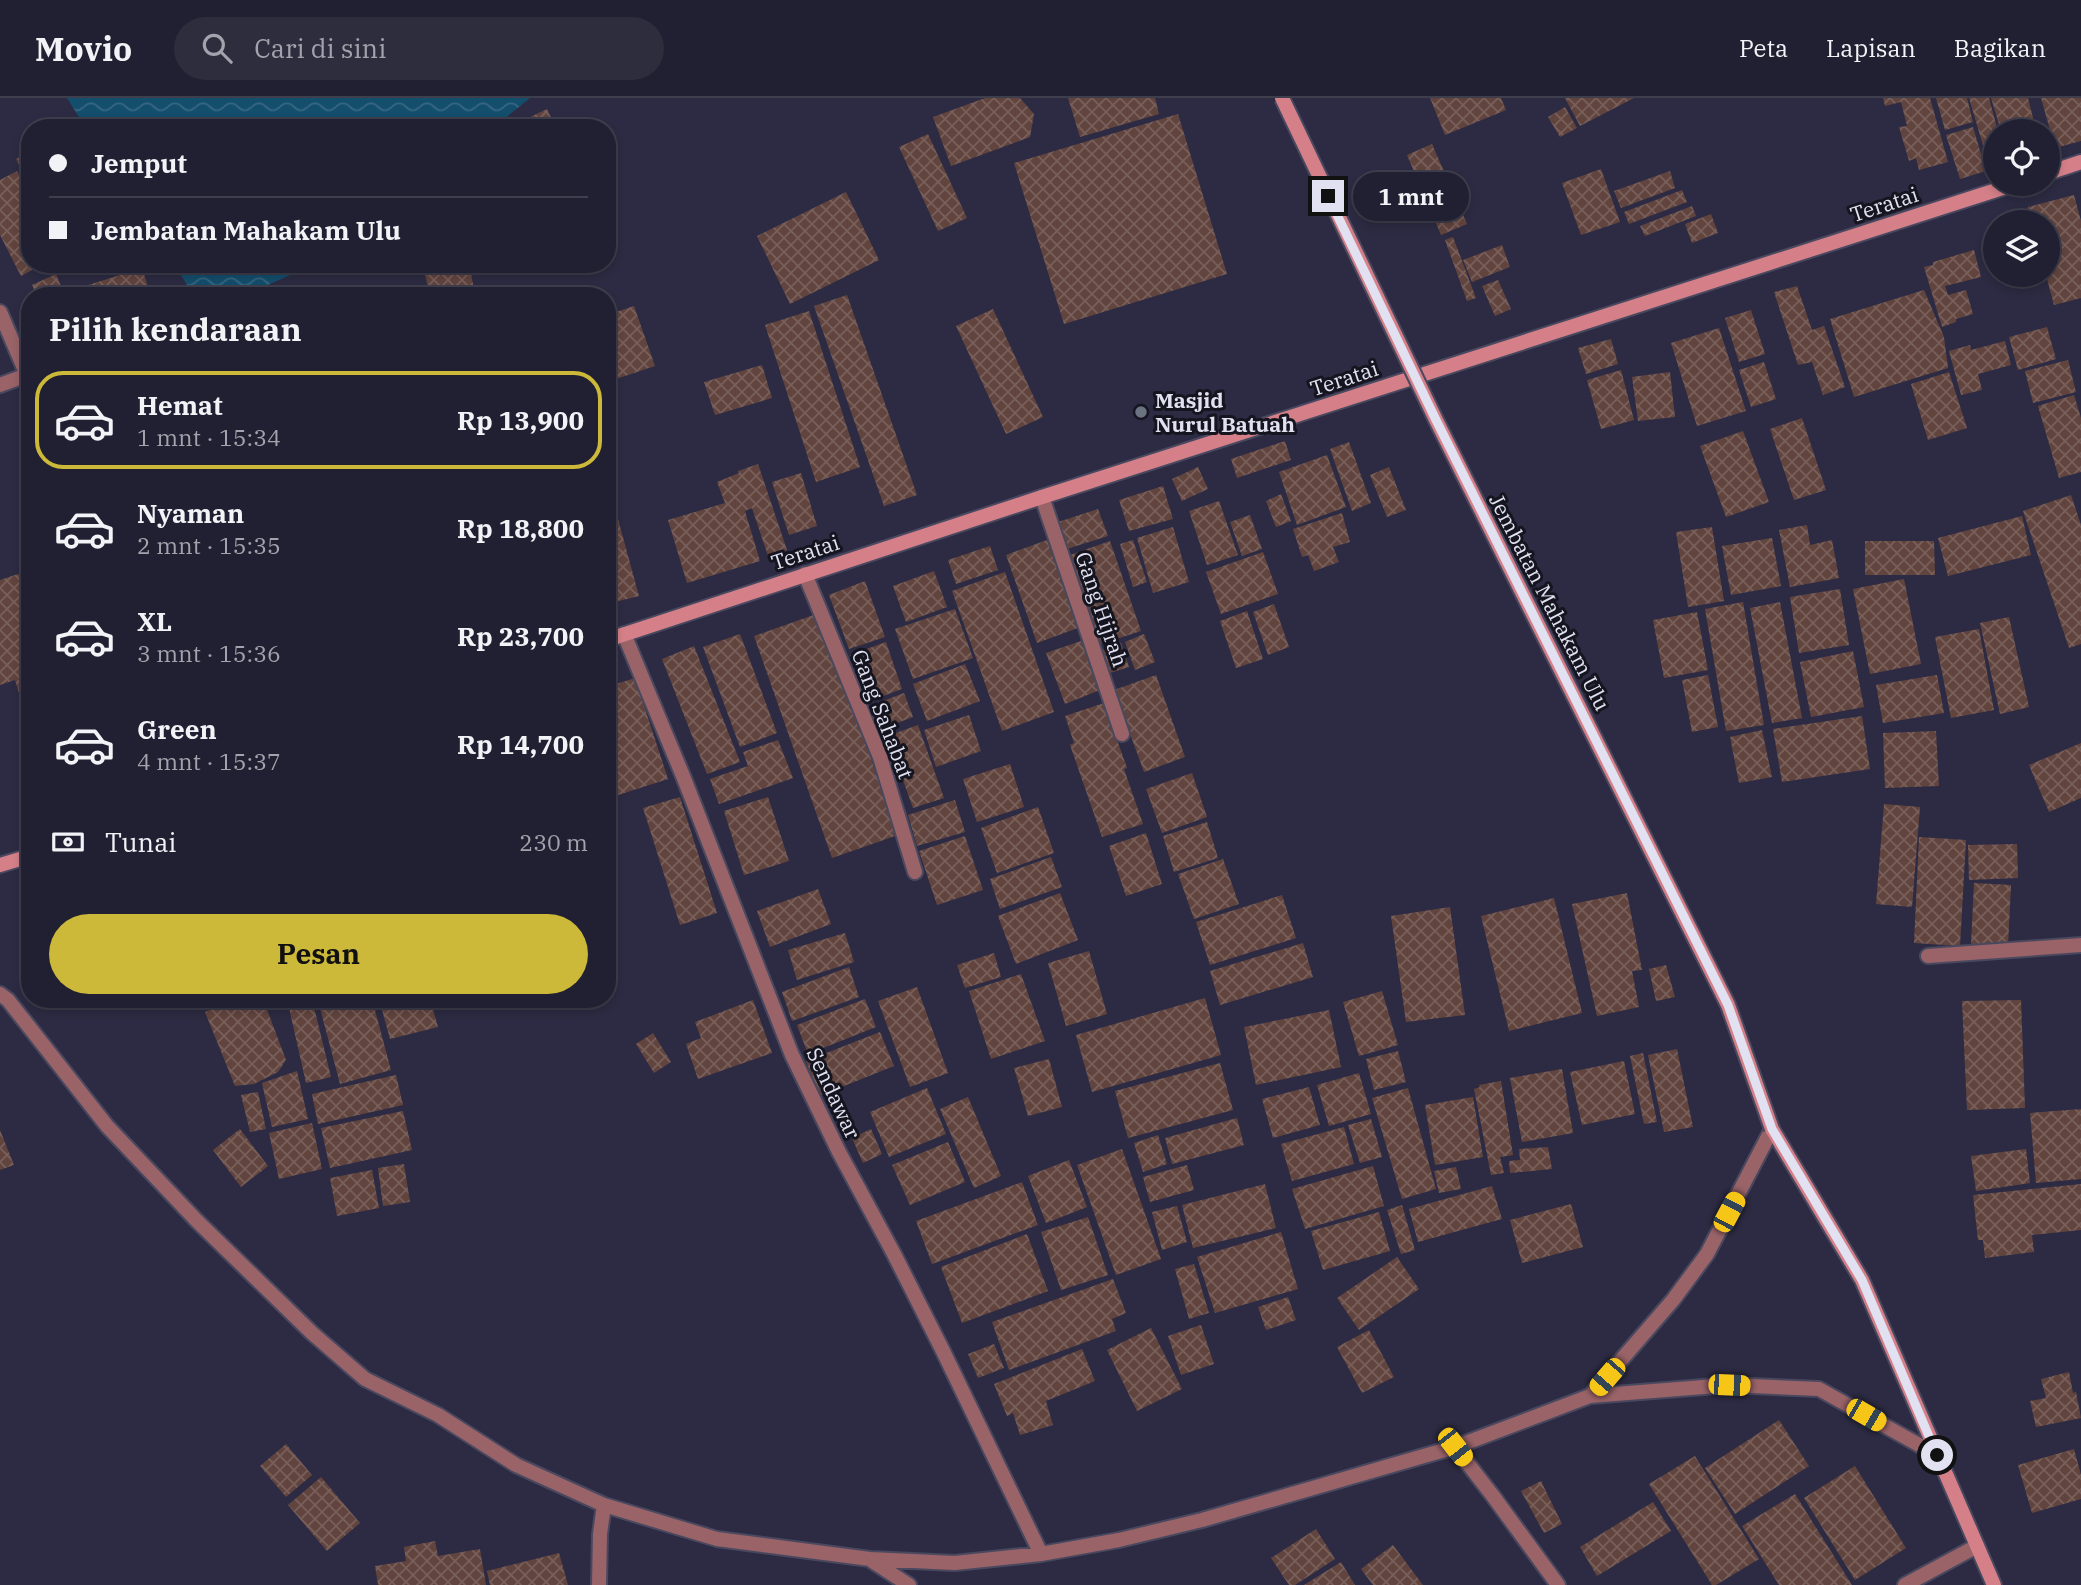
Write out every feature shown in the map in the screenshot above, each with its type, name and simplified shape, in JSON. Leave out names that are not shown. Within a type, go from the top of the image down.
[{"type":"main road","name":"Jembatan Mahakam Ulu","points":[[1282,98],[1436,420],[1728,1005],[1772,1129],[1862,1280],[1994,1585]]},
{"type":"main road","points":[[2060,169],[2081,162]]},
{"type":"main road","name":"Teratai","points":[[616,637],[1983,194]]},
{"type":"main road","points":[[0,865],[21,859]]},
{"type":"street","points":[[0,312],[21,362]]},
{"type":"street","points":[[0,385],[21,380]]},
{"type":"street","name":"Gang Hijrah","points":[[1042,498],[1122,734]]},
{"type":"street","name":"Gang Sahabat","points":[[805,574],[880,757],[915,872]]},
{"type":"street","name":"Sendawar","points":[[624,634],[683,776],[792,1055],[839,1152],[937,1339],[1041,1554]]},
{"type":"street","points":[[1927,956],[2081,945]]},
{"type":"street","points":[[0,994],[8,1000],[107,1126],[178,1202],[312,1333],[365,1379],[438,1415],[516,1465],[604,1505],[717,1539],[870,1559],[956,1563],[1041,1554],[1119,1540],[1202,1520],[1455,1447],[1590,1396],[1729,1385],[1819,1389],[1937,1455]]},
{"type":"street","points":[[1590,1396],[1673,1300],[1707,1254],[1772,1129]]},
{"type":"street","points":[[1455,1447],[1558,1585]]},
{"type":"street","points":[[600,1585],[600,1534],[604,1505]]},
{"type":"street","points":[[1905,1585],[1977,1546]]},
{"type":"street","points":[[870,1559],[909,1585]]},
{"type":"water","points":[[67,98],[530,98],[504,119],[80,119]]},
{"type":"water","points":[[180,273],[295,273],[263,287],[188,287]]},
{"type":"building","points":[[985,98],[1020,98],[1034,114],[1030,137],[951,166],[933,117]]},
{"type":"building","points":[[1068,98],[1155,98],[1159,114],[1080,137]]},
{"type":"building","points":[[1430,98],[1501,98],[1506,110],[1445,135]]},
{"type":"building","points":[[1565,98],[1634,98],[1580,126]]},
{"type":"building","points":[[1883,98],[1930,98],[1948,162],[1919,170],[1916,158],[1909,161],[1899,127],[1907,126],[1901,102],[1885,106]]},
{"type":"building","points":[[1936,98],[1967,98],[1973,122],[1945,130]]},
{"type":"building","points":[[1969,98],[1989,98],[1995,119],[1983,119],[1983,145]]},
{"type":"building","points":[[1991,98],[2028,98],[2033,119],[1997,119]]},
{"type":"building","points":[[2041,98],[2081,98],[2081,141],[2060,147],[2060,119],[2047,119]]},
{"type":"building","points":[[1565,107],[1577,128],[1560,137],[1548,117]]},
{"type":"building","points":[[547,109],[552,119],[526,119]]},
{"type":"building","points":[[1178,114],[1227,274],[1064,324],[1014,163]]},
{"type":"building","points":[[1973,127],[1983,161],[1983,172],[1960,179],[1946,135]]},
{"type":"building","points":[[928,134],[967,218],[938,231],[899,147]]},
{"type":"building","points":[[1432,144],[1467,224],[1441,235],[1407,155]]},
{"type":"building","points":[[1601,169],[1620,222],[1581,235],[1562,183]]},
{"type":"building","points":[[17,171],[21,179],[21,273],[26,273],[21,276],[0,235],[0,180]]},
{"type":"building","points":[[1670,171],[1675,188],[1621,208],[1614,191]]},
{"type":"building","points":[[1682,190],[1687,202],[1629,224],[1624,212]]},
{"type":"building","points":[[846,192],[879,260],[790,304],[757,236]]},
{"type":"building","points":[[2074,195],[2081,221],[2081,298],[2054,305],[2049,287],[2060,287],[2060,210],[2029,210],[2028,207]]},
{"type":"building","points":[[1692,206],[1696,216],[1645,236],[1640,226]]},
{"type":"building","points":[[1711,214],[1718,233],[1692,243],[1685,224]]},
{"type":"building","points":[[1453,237],[1476,298],[1467,301],[1445,240]]},
{"type":"building","points":[[1502,245],[1510,267],[1472,282],[1463,260]]},
{"type":"building","points":[[1974,250],[1981,277],[1945,286],[1948,295],[1966,290],[1973,314],[1942,327],[1924,267]]},
{"type":"building","points":[[126,273],[144,273],[148,287],[82,287]]},
{"type":"building","points":[[425,273],[471,273],[474,287],[428,287]]},
{"type":"building","points":[[56,274],[61,287],[33,287],[32,285]]},
{"type":"building","points":[[1498,280],[1511,309],[1495,316],[1482,286]]},
{"type":"building","points":[[1797,286],[1812,330],[1824,326],[1845,387],[1823,395],[1812,362],[1798,365],[1774,292]]},
{"type":"building","points":[[1924,290],[1944,337],[1948,368],[1854,397],[1830,319]]},
{"type":"building","points":[[847,295],[917,495],[884,506],[814,306]]},
{"type":"building","points":[[634,306],[655,366],[616,379],[616,312]]},
{"type":"building","points":[[993,309],[1043,417],[1006,434],[956,326]]},
{"type":"building","points":[[1751,310],[1765,354],[1739,362],[1725,318]]},
{"type":"building","points":[[809,311],[860,467],[816,482],[765,325]]},
{"type":"building","points":[[2047,327],[2056,359],[2018,370],[2009,337]]},
{"type":"building","points":[[1719,328],[1746,411],[1697,426],[1671,343]]},
{"type":"building","points":[[1611,339],[1618,364],[1586,374],[1578,348]]},
{"type":"building","points":[[2005,341],[2011,365],[1978,374],[1982,390],[1961,395],[1949,351],[1970,345],[1971,350]]},
{"type":"building","points":[[2068,360],[2076,392],[2033,403],[2025,371]]},
{"type":"building","points":[[1764,362],[1776,399],[1751,407],[1739,370]]},
{"type":"building","points":[[762,365],[772,398],[715,415],[704,382]]},
{"type":"building","points":[[1621,370],[1634,420],[1601,429],[1587,380]]},
{"type":"building","points":[[1670,372],[1675,417],[1638,421],[1632,377]]},
{"type":"building","points":[[1949,372],[1967,428],[1928,440],[1911,384]]},
{"type":"building","points":[[2074,395],[2081,418],[2081,472],[2059,478],[2038,406]]},
{"type":"building","points":[[1802,418],[1826,490],[1794,500],[1770,429]]},
{"type":"building","points":[[1743,431],[1769,502],[1726,517],[1700,446]]},
{"type":"building","points":[[1285,441],[1291,460],[1237,478],[1231,459]]},
{"type":"building","points":[[1349,442],[1371,503],[1352,511],[1330,449]]},
{"type":"building","points":[[1327,455],[1346,507],[1297,525],[1279,472]]},
{"type":"building","points":[[758,464],[787,550],[768,556],[752,508],[745,511],[760,561],[687,583],[668,520],[725,503],[717,482]]},
{"type":"building","points":[[1198,467],[1208,489],[1182,501],[1172,479]]},
{"type":"building","points":[[1389,467],[1406,510],[1387,517],[1370,475]]},
{"type":"building","points":[[801,473],[817,526],[789,535],[772,482]]},
{"type":"building","points":[[1163,486],[1173,519],[1129,531],[1119,500]]},
{"type":"building","points":[[1281,494],[1291,521],[1276,527],[1266,501]]},
{"type":"building","points":[[2071,495],[2081,525],[2081,644],[2069,648],[2023,511]]},
{"type":"building","points":[[1219,501],[1238,555],[1207,565],[1189,511]]},
{"type":"building","points":[[1098,509],[1108,536],[1067,549],[1058,522]]},
{"type":"building","points":[[1342,513],[1350,542],[1333,547],[1339,562],[1314,571],[1308,555],[1302,557],[1293,529]]},
{"type":"building","points":[[1250,515],[1262,549],[1242,556],[1230,522]]},
{"type":"building","points":[[2022,516],[2031,555],[1948,576],[1938,538]]},
{"type":"building","points":[[616,520],[639,596],[616,602]]},
{"type":"building","points":[[1807,525],[1810,545],[1832,540],[1839,578],[1790,587],[1779,530]]},
{"type":"building","points":[[1173,527],[1189,582],[1153,593],[1137,538]]},
{"type":"building","points":[[1712,527],[1724,601],[1688,607],[1676,532]]},
{"type":"building","points":[[1772,538],[1781,586],[1731,595],[1722,546]]},
{"type":"building","points":[[1047,540],[1078,628],[1037,643],[1006,555]]},
{"type":"building","points":[[1133,540],[1147,582],[1133,587],[1120,544]]},
{"type":"building","points":[[1110,541],[1141,631],[1101,644],[1070,555]]},
{"type":"building","points":[[1865,541],[1934,541],[1935,575],[1865,575]]},
{"type":"building","points":[[990,546],[998,570],[956,584],[948,560]]},
{"type":"building","points":[[1263,552],[1278,594],[1221,614],[1206,572]]},
{"type":"building","points":[[934,571],[947,607],[906,622],[893,586]]},
{"type":"building","points":[[1005,572],[1054,712],[1002,731],[952,591]]},
{"type":"building","points":[[21,573],[20,696],[15,680],[0,685],[0,580]]},
{"type":"building","points":[[1904,579],[1921,664],[1870,674],[1853,589]]},
{"type":"building","points":[[865,581],[885,637],[849,649],[829,595]]},
{"type":"building","points":[[1840,589],[1849,645],[1799,653],[1790,597]]},
{"type":"building","points":[[1743,602],[1764,725],[1726,731],[1705,609]]},
{"type":"building","points":[[1780,602],[1802,718],[1772,723],[1750,608]]},
{"type":"building","points":[[1274,604],[1289,647],[1268,655],[1253,612]]},
{"type":"building","points":[[955,609],[973,658],[913,679],[895,629]]},
{"type":"building","points":[[1247,611],[1263,659],[1236,668],[1220,621]]},
{"type":"building","points":[[1697,612],[1708,670],[1664,678],[1653,620]]},
{"type":"building","points":[[819,613],[898,835],[832,858],[754,636]]},
{"type":"building","points":[[2009,617],[2029,707],[2000,714],[1980,623]]},
{"type":"building","points":[[1979,629],[1994,710],[1951,718],[1935,637]]},
{"type":"building","points":[[740,634],[777,733],[740,747],[703,647]]},
{"type":"building","points":[[1144,634],[1155,662],[1135,670],[1125,642]]},
{"type":"building","points":[[1081,641],[1100,690],[1065,704],[1046,653]]},
{"type":"building","points":[[886,642],[902,689],[867,702],[850,655]]},
{"type":"building","points":[[1121,643],[1129,667],[1110,673],[1102,650]]},
{"type":"building","points":[[694,646],[740,762],[707,774],[662,659]]},
{"type":"building","points":[[1853,651],[1864,707],[1811,717],[1800,662]]},
{"type":"building","points":[[965,664],[980,701],[927,721],[913,684]]},
{"type":"building","points":[[1156,675],[1185,757],[1144,772],[1114,690]]},
{"type":"building","points":[[1708,675],[1718,727],[1692,732],[1682,680]]},
{"type":"building","points":[[1937,675],[1944,713],[1883,723],[1876,685]]},
{"type":"building","points":[[635,678],[668,779],[616,796],[616,684]]},
{"type":"building","points":[[904,693],[913,717],[876,731],[867,707]]},
{"type":"building","points":[[1104,703],[1143,824],[1102,837],[1070,745],[1074,743],[1065,716]]},
{"type":"building","points":[[969,715],[981,751],[936,767],[924,730]]},
{"type":"building","points":[[1862,716],[1870,769],[1782,782],[1773,729]]},
{"type":"building","points":[[918,725],[944,798],[913,808],[887,736]]},
{"type":"building","points":[[1762,730],[1772,777],[1739,783],[1730,737]]},
{"type":"building","points":[[1936,731],[1939,786],[1885,788],[1883,733]]},
{"type":"building","points":[[778,740],[793,778],[719,804],[710,779],[748,766],[743,752]]},
{"type":"building","points":[[2081,743],[2081,798],[2049,812],[2029,765]]},
{"type":"building","points":[[1010,764],[1024,807],[977,822],[963,779]]},
{"type":"building","points":[[1192,773],[1207,817],[1162,833],[1146,789]]},
{"type":"building","points":[[680,797],[717,913],[680,925],[643,808]]},
{"type":"building","points":[[768,797],[789,861],[744,875],[724,811]]},
{"type":"building","points":[[955,800],[965,832],[917,846],[908,815]]},
{"type":"building","points":[[1884,804],[1920,807],[1912,907],[1876,904]]},
{"type":"building","points":[[1038,807],[1054,853],[997,873],[981,828]]},
{"type":"building","points":[[1207,822],[1218,858],[1174,872],[1163,836]]},
{"type":"building","points":[[1146,833],[1162,884],[1126,896],[1109,846]]},
{"type":"building","points":[[965,836],[983,890],[937,905],[919,851]]},
{"type":"building","points":[[1919,837],[1966,840],[1960,946],[1914,943]]},
{"type":"building","points":[[2017,844],[2018,878],[1969,880],[1968,845]]},
{"type":"building","points":[[1051,857],[1062,887],[1000,909],[990,879]]},
{"type":"building","points":[[1223,859],[1239,904],[1194,919],[1178,874]]},
{"type":"building","points":[[1974,883],[2011,885],[2008,947],[1971,944]]},
{"type":"building","points":[[818,889],[831,924],[770,947],[757,911]]},
{"type":"building","points":[[1060,893],[1078,940],[1016,964],[998,916]]},
{"type":"building","points":[[1627,893],[1642,970],[1632,971],[1639,1007],[1597,1016],[1572,904]]},
{"type":"building","points":[[1282,895],[1296,938],[1210,965],[1196,922]]},
{"type":"building","points":[[1554,898],[1582,1013],[1509,1031],[1481,916]]},
{"type":"building","points":[[1450,907],[1465,1015],[1406,1022],[1391,916]]},
{"type":"building","points":[[845,933],[854,962],[797,980],[788,950]]},
{"type":"building","points":[[1303,943],[1313,977],[1220,1005],[1210,971]]},
{"type":"building","points":[[1089,951],[1107,1014],[1066,1026],[1048,963]]},
{"type":"building","points":[[994,953],[1001,977],[965,988],[957,965]]},
{"type":"building","points":[[1666,965],[1675,997],[1656,1001],[1649,969]]},
{"type":"building","points":[[849,967],[859,997],[792,1021],[782,992]]},
{"type":"building","points":[[1021,974],[1045,1041],[991,1059],[969,991]]},
{"type":"building","points":[[917,987],[948,1073],[910,1087],[878,1001]]},
{"type":"building","points":[[1382,991],[1398,1045],[1359,1056],[1343,1002]]},
{"type":"building","points":[[1205,998],[1221,1055],[1092,1092],[1076,1035]]},
{"type":"building","points":[[865,999],[876,1027],[808,1054],[797,1025]]},
{"type":"building","points":[[753,1000],[772,1053],[698,1079],[686,1044],[701,1038],[695,1022]]},
{"type":"building","points":[[2021,1000],[2025,1108],[1967,1110],[1962,1001]]},
{"type":"building","points":[[216,1008],[266,1008],[286,1060],[278,1072],[254,1084],[235,1086],[205,1012]]},
{"type":"building","points":[[289,1008],[314,1008],[331,1077],[306,1083]]},
{"type":"building","points":[[320,1008],[374,1008],[391,1070],[340,1084]]},
{"type":"building","points":[[381,1008],[433,1008],[438,1027],[390,1039]]},
{"type":"building","points":[[1329,1010],[1341,1067],[1256,1085],[1244,1027]]},
{"type":"building","points":[[880,1032],[894,1066],[819,1096],[806,1061]]},
{"type":"building","points":[[653,1033],[671,1062],[654,1073],[636,1044]]},
{"type":"building","points":[[1677,1049],[1693,1127],[1664,1132],[1648,1055]]},
{"type":"building","points":[[1398,1051],[1406,1082],[1374,1090],[1366,1059]]},
{"type":"building","points":[[1643,1053],[1657,1122],[1644,1124],[1630,1056]]},
{"type":"building","points":[[1049,1059],[1062,1107],[1028,1116],[1014,1068]]},
{"type":"building","points":[[1624,1061],[1635,1114],[1582,1125],[1570,1072]]},
{"type":"building","points":[[1220,1063],[1233,1110],[1128,1138],[1115,1091]]},
{"type":"building","points":[[1562,1069],[1573,1133],[1522,1142],[1510,1078]]},
{"type":"building","points":[[297,1071],[308,1119],[272,1127],[262,1083]]},
{"type":"building","points":[[1359,1073],[1371,1114],[1329,1126],[1317,1085]]},
{"type":"building","points":[[396,1075],[403,1105],[318,1124],[312,1094]]},
{"type":"building","points":[[1501,1081],[1513,1155],[1500,1157],[1504,1173],[1491,1175],[1474,1089],[1480,1087],[1479,1085]]},
{"type":"building","points":[[1309,1087],[1320,1125],[1273,1138],[1262,1099]]},
{"type":"building","points":[[927,1088],[946,1134],[889,1157],[870,1112]]},
{"type":"building","points":[[1408,1088],[1436,1189],[1402,1199],[1372,1098]]},
{"type":"building","points":[[258,1092],[266,1129],[250,1132],[241,1095]]},
{"type":"building","points":[[968,1097],[1001,1176],[974,1188],[940,1109]]},
{"type":"building","points":[[1473,1097],[1483,1157],[1435,1165],[1425,1105]]},
{"type":"building","points":[[2081,1109],[2081,1179],[2036,1183],[2030,1113]]},
{"type":"building","points":[[403,1111],[412,1150],[330,1168],[321,1128]]},
{"type":"building","points":[[1237,1118],[1244,1145],[1172,1164],[1165,1138]]},
{"type":"building","points":[[1371,1119],[1382,1157],[1360,1163],[1348,1125]]},
{"type":"building","points":[[312,1123],[322,1169],[279,1179],[269,1133]]},
{"type":"building","points":[[1344,1127],[1354,1164],[1292,1181],[1281,1144]]},
{"type":"building","points":[[240,1129],[268,1166],[241,1187],[213,1150]]},
{"type":"building","points":[[871,1129],[882,1154],[863,1163],[852,1138]]},
{"type":"building","points":[[0,1130],[14,1165],[0,1170]]},
{"type":"building","points":[[1158,1135],[1167,1164],[1143,1172],[1134,1143]]},
{"type":"building","points":[[948,1142],[965,1182],[910,1205],[892,1165]]},
{"type":"building","points":[[1548,1147],[1552,1169],[1510,1173],[1509,1161],[1520,1160],[1519,1149]]},
{"type":"building","points":[[1122,1149],[1161,1259],[1116,1275],[1077,1165]]},
{"type":"building","points":[[2026,1149],[2030,1183],[1976,1191],[1971,1156]]},
{"type":"building","points":[[1069,1160],[1087,1207],[1046,1223],[1028,1176]]},
{"type":"building","points":[[404,1164],[410,1202],[383,1206],[378,1168]]},
{"type":"building","points":[[1187,1165],[1194,1190],[1150,1202],[1143,1177]]},
{"type":"building","points":[[1373,1166],[1384,1206],[1305,1229],[1292,1189]]},
{"type":"building","points":[[1456,1167],[1461,1189],[1439,1193],[1434,1171]]},
{"type":"building","points":[[372,1170],[379,1208],[337,1216],[330,1178]]},
{"type":"building","points":[[1022,1182],[1038,1225],[932,1264],[916,1221]]},
{"type":"building","points":[[1265,1184],[1276,1228],[1193,1248],[1182,1205]]},
{"type":"building","points":[[2081,1184],[2081,1230],[2032,1235],[2034,1252],[1985,1258],[1983,1240],[1978,1240],[1973,1195]]},
{"type":"building","points":[[1492,1186],[1502,1219],[1418,1242],[1409,1209]]},
{"type":"building","points":[[1571,1204],[1583,1247],[1522,1263],[1510,1220]]},
{"type":"building","points":[[1402,1205],[1415,1250],[1401,1254],[1387,1210]]},
{"type":"building","points":[[1177,1206],[1187,1242],[1162,1250],[1152,1212]]},
{"type":"building","points":[[1379,1212],[1390,1251],[1323,1270],[1311,1231]]},
{"type":"building","points":[[1088,1217],[1108,1275],[1061,1290],[1041,1232]]},
{"type":"building","points":[[1281,1232],[1298,1289],[1215,1313],[1197,1257]]},
{"type":"building","points":[[1027,1234],[1048,1291],[962,1323],[941,1267]]},
{"type":"building","points":[[1397,1257],[1419,1289],[1359,1330],[1337,1298]]},
{"type":"building","points":[[1194,1264],[1209,1313],[1189,1319],[1175,1269]]},
{"type":"building","points":[[1113,1279],[1126,1313],[1112,1319],[1116,1331],[1009,1370],[992,1322]]},
{"type":"building","points":[[1288,1297],[1296,1320],[1266,1330],[1258,1307]]},
{"type":"building","points":[[1201,1325],[1214,1364],[1181,1375],[1168,1336]]},
{"type":"building","points":[[1151,1328],[1182,1389],[1137,1411],[1107,1350]]},
{"type":"building","points":[[1369,1330],[1394,1377],[1362,1393],[1337,1347]]},
{"type":"building","points":[[994,1344],[1004,1368],[978,1378],[968,1354]]},
{"type":"building","points":[[1082,1349],[1095,1381],[1046,1401],[1053,1425],[1020,1435],[1013,1413],[1007,1416],[994,1384]]},
{"type":"building","points":[[2069,1372],[2081,1418],[2036,1427],[2030,1401],[2046,1398],[2041,1379]]},
{"type":"building","points":[[1779,1420],[1809,1466],[1735,1514],[1705,1468]]},
{"type":"building","points":[[286,1444],[312,1475],[286,1497],[260,1466]]},
{"type":"building","points":[[2074,1449],[2081,1475],[2081,1499],[2032,1513],[2018,1465]]},
{"type":"building","points":[[1695,1456],[1759,1559],[1716,1585],[1712,1585],[1649,1484]]},
{"type":"building","points":[[1855,1466],[1906,1548],[1855,1580],[1804,1498]]},
{"type":"building","points":[[321,1477],[360,1523],[327,1551],[288,1505]]},
{"type":"building","points":[[1541,1481],[1562,1524],[1544,1533],[1521,1491]]},
{"type":"building","points":[[1795,1494],[1852,1585],[1779,1585],[1742,1526]]},
{"type":"building","points":[[1653,1502],[1671,1531],[1597,1576],[1580,1547]]},
{"type":"building","points":[[1316,1529],[1335,1559],[1295,1585],[1289,1585],[1271,1558]]},
{"type":"building","points":[[435,1541],[438,1556],[480,1549],[486,1585],[378,1585],[375,1566],[406,1561],[404,1547]]},
{"type":"building","points":[[1393,1545],[1423,1585],[1373,1585],[1361,1569]]},
{"type":"building","points":[[559,1553],[568,1585],[490,1585],[487,1571]]},
{"type":"building","points":[[1341,1562],[1355,1585],[1304,1585]]},
{"type":"place","name":"Masjid Nurul Batuah","points":[[1141,412]]},
{"type":"route","points":[[1328,196],[1436,420],[1728,1005],[1772,1129],[1862,1280],[1937,1455]]}]
